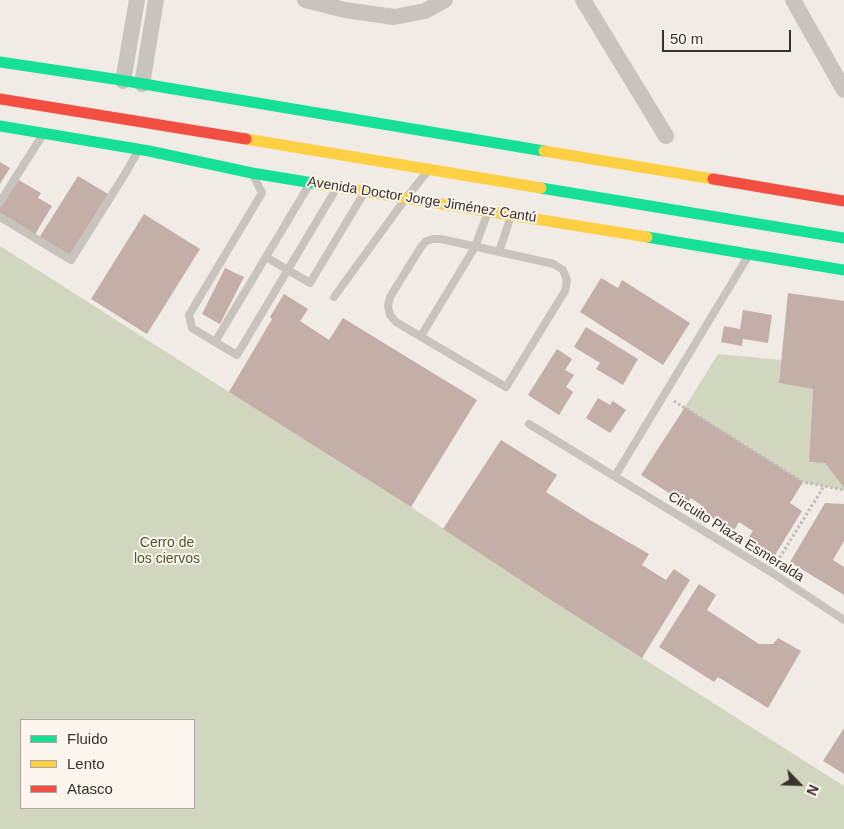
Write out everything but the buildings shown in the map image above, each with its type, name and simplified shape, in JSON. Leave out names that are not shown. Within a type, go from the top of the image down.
[{"type":"main road","points":[[0,62],[844,201]]},
{"type":"main road","points":[[0,99],[844,238]]},
{"type":"main road","name":"Avenida Doctor Jorge Jiménez Cantú","points":[[0,126],[139,149],[252,173],[844,270]]},
{"type":"street","points":[[128,0],[128,82]]},
{"type":"street","points":[[128,82],[137,0]]},
{"type":"street","points":[[128,82],[147,0]]},
{"type":"street","points":[[128,82],[156,0]]},
{"type":"street","points":[[305,0],[345,10],[394,17],[425,11],[445,0]]},
{"type":"street","points":[[583,0],[666,136]]},
{"type":"street","points":[[793,0],[844,90]]},
{"type":"lane","points":[[0,202],[45,132]]},
{"type":"lane","points":[[0,217],[70,260],[139,149]]},
{"type":"lane","points":[[334,297],[406,198],[430,169]]},
{"type":"lane","points":[[252,173],[262,193],[189,315],[192,328],[237,355],[338,186]]},
{"type":"lane","points":[[216,342],[311,182]]},
{"type":"lane","points":[[266,257],[310,283],[365,191]]},
{"type":"lane","points":[[420,336],[475,247],[488,211]]},
{"type":"lane","points":[[499,252],[512,215]]},
{"type":"lane","points":[[433,239],[441,239],[499,252],[554,264],[563,270],[567,280],[565,291],[506,387],[396,322],[390,315],[388,306],[390,297],[426,242],[433,239]]},
{"type":"lane","points":[[614,476],[749,255]]},
{"type":"lane","name":"Circuito Plaza Esmeralda","points":[[529,424],[771,572],[844,620]]},
{"type":"path","points":[[664,394],[803,482],[844,490]]},
{"type":"path","points":[[771,572],[824,486]]},
{"type":"green space","name":"Cerro de los ciervos","points":[[0,246],[411,507],[543,595],[844,786],[844,829],[0,829]]},
{"type":"green space","points":[[718,354],[781,360],[779,383],[813,389],[809,462],[825,463],[844,490],[803,482],[685,407]]},
{"type":"traffic: fast","points":[[0,62],[114,79],[544,151]]},
{"type":"traffic: fast","points":[[0,126],[149,151],[252,173],[319,184]]},
{"type":"traffic: fast","points":[[541,188],[844,238]]},
{"type":"traffic: fast","points":[[647,237],[844,270]]},
{"type":"traffic: slow","points":[[246,139],[541,188]]},
{"type":"traffic: slow","points":[[544,151],[713,179]]},
{"type":"traffic: slow","points":[[319,184],[647,237]]},
{"type":"traffic: jam","points":[[0,99],[246,139]]},
{"type":"traffic: jam","points":[[713,179],[844,201]]}]
